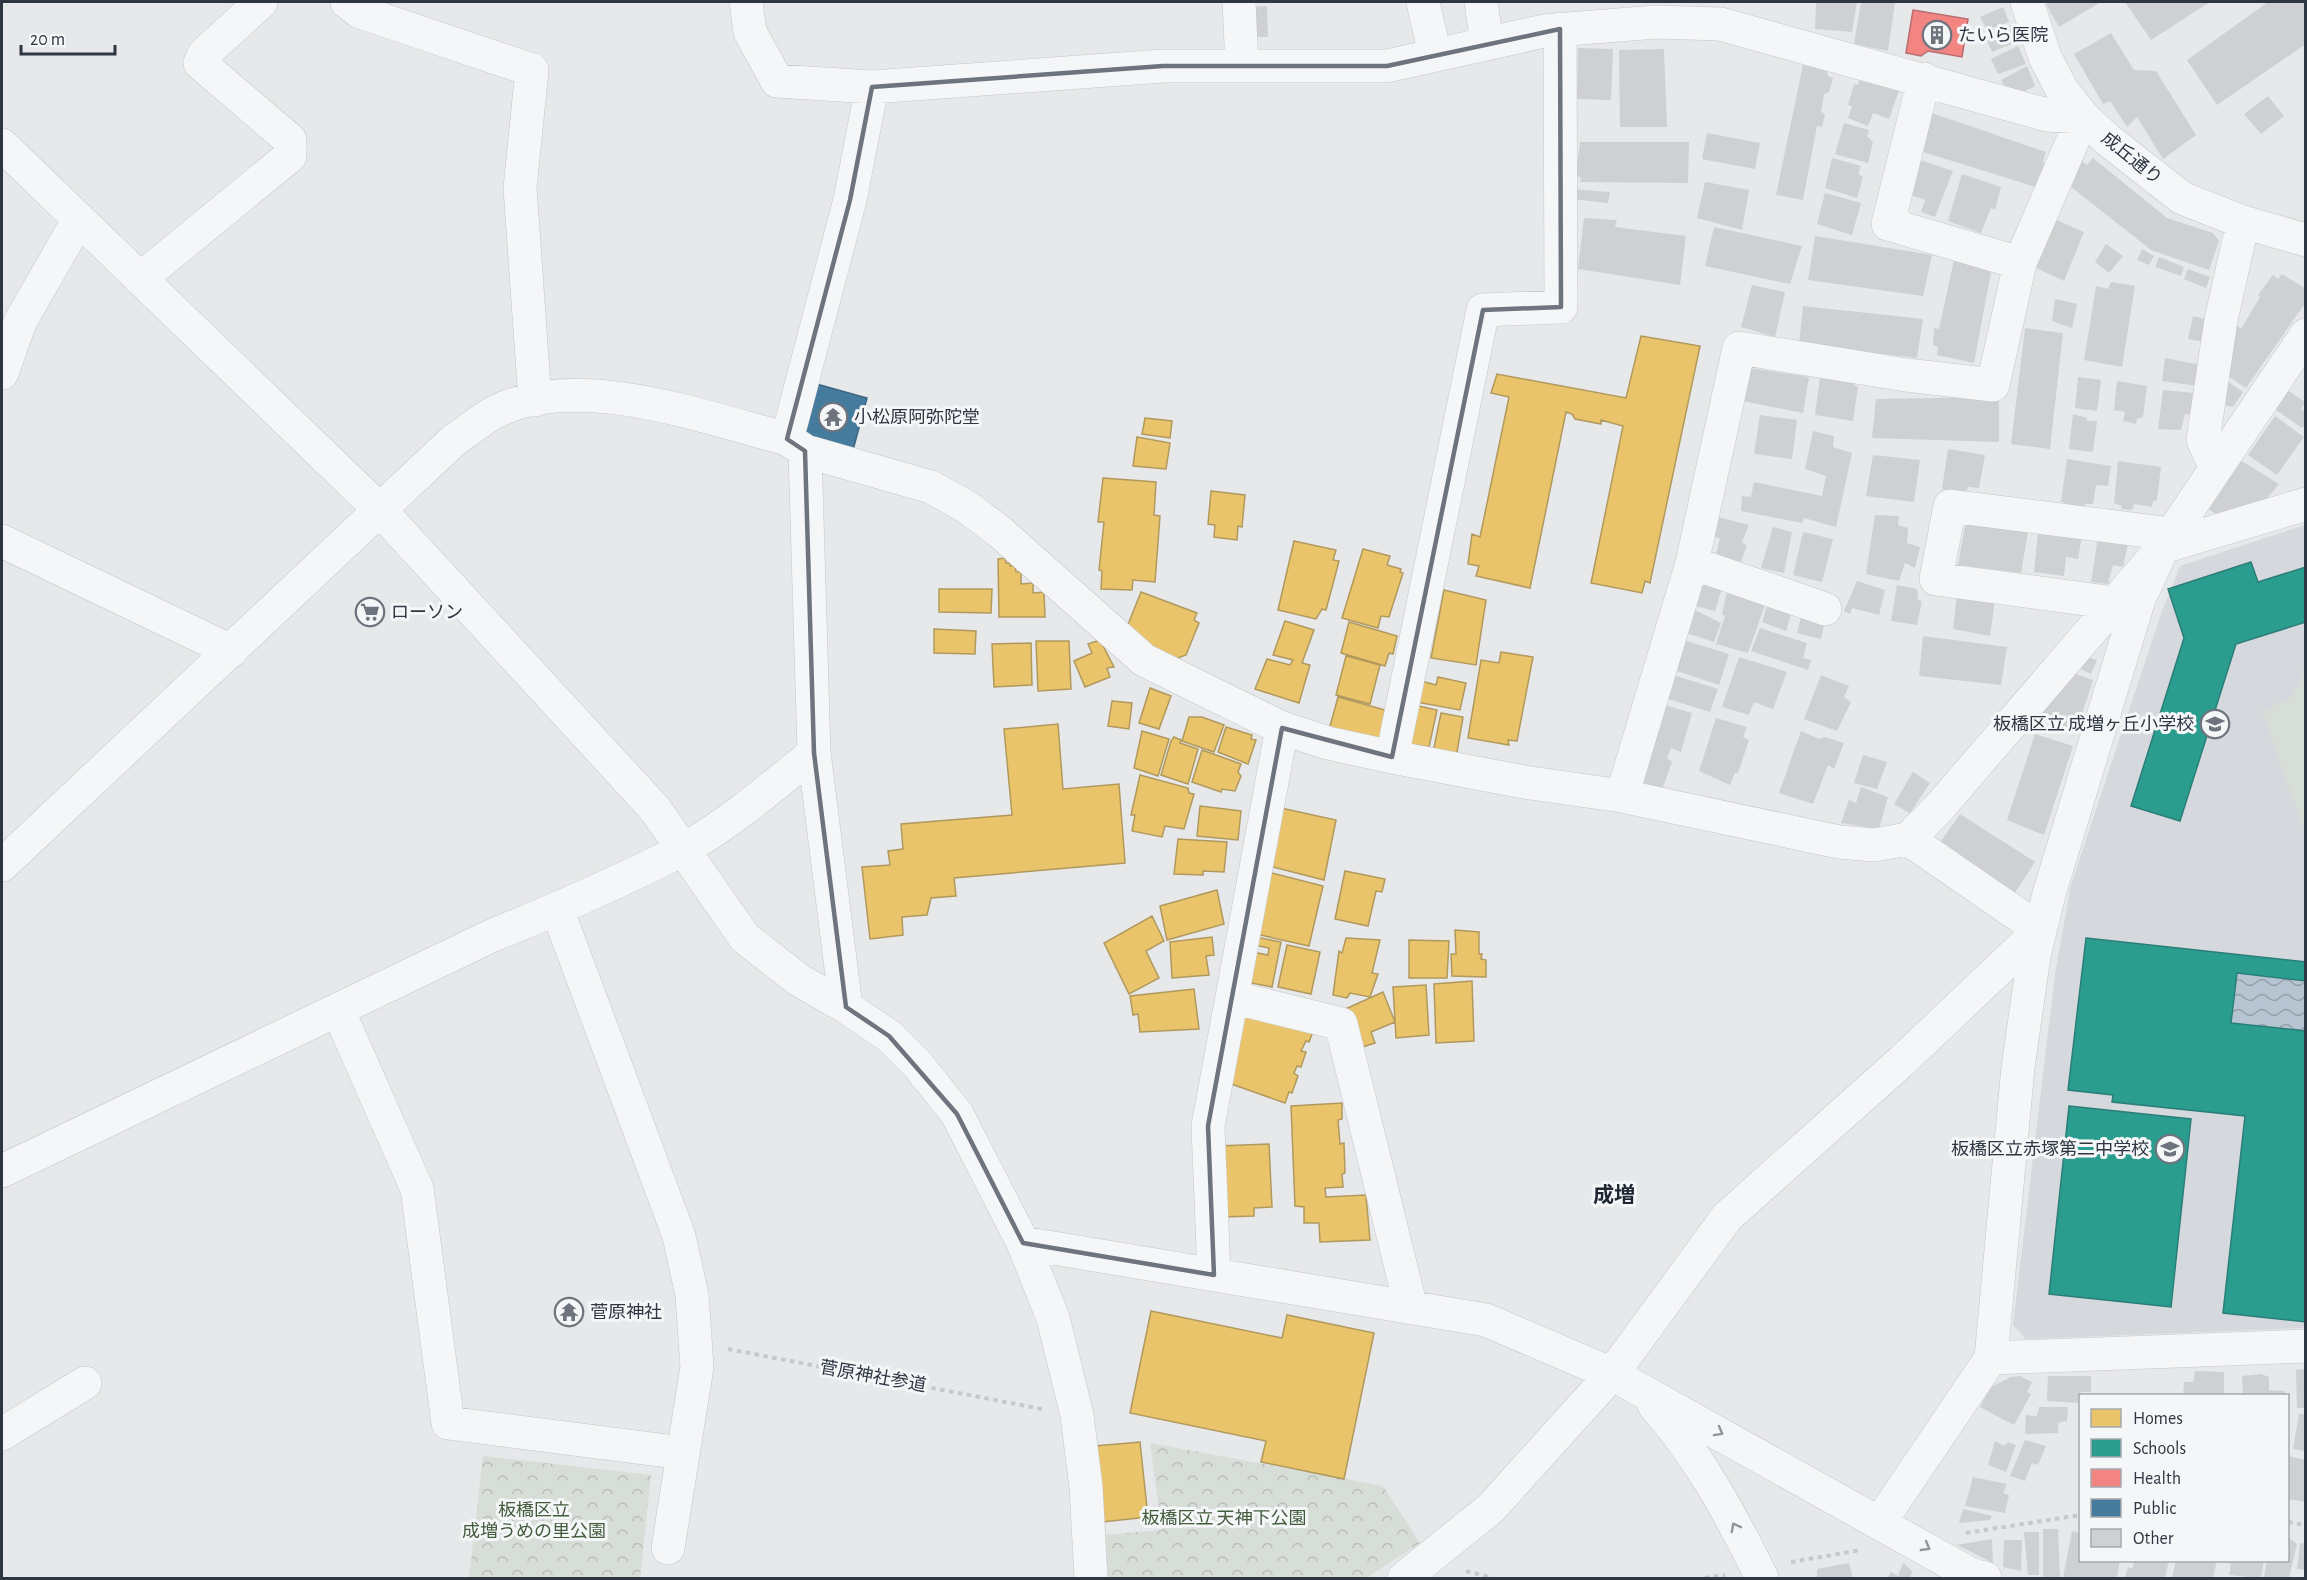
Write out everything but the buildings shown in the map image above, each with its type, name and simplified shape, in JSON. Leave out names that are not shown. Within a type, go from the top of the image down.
[{"type":"street","points":[[140,279],[290,156],[290,140],[200,63],[204,54],[261,2]]},
{"type":"street","points":[[347,2],[360,12],[532,70],[520,188],[535,400]]},
{"type":"street","points":[[746,2],[750,32],[777,81],[872,87],[1163,66],[1387,66],[1560,29],[1656,22],[1720,24],[2047,115],[2083,117],[2020,262],[1994,385],[1906,375],[1739,348],[1692,563],[1622,796]]},
{"type":"street","points":[[1239,2],[1242,66]]},
{"type":"street","points":[[1423,2],[1435,56]]},
{"type":"street","points":[[1481,2],[1487,44]]},
{"type":"street","name":"成丘通り","points":[[2027,2],[2045,57],[2062,90],[2083,117],[2182,198],[2243,222],[2306,240]]},
{"type":"street","points":[[1392,757],[1484,310],[1561,307],[1560,29]]},
{"type":"street","points":[[1924,79],[1888,224],[2020,262]]},
{"type":"street","points":[[846,1006],[814,753],[796,445],[850,200],[872,87]]},
{"type":"street","points":[[2,145],[380,510],[655,809],[745,938],[800,980],[846,1006],[889,1036],[918,1065],[957,1114],[1023,1244],[1053,1318],[1077,1415],[1086,1487],[1091,1578]]},
{"type":"street","points":[[2,373],[20,322],[79,219]]},
{"type":"street","points":[[2216,468],[2203,440],[2221,320],[2243,222]]},
{"type":"street","points":[[2,865],[462,435],[495,412],[535,400],[584,394],[645,402],[931,487],[967,507],[1000,532],[1144,660],[1282,728],[1328,743],[1392,757],[1524,782],[1622,796],[1839,842],[1874,845],[1908,839],[1938,809],[2167,541],[2306,335]]},
{"type":"street","points":[[2114,603],[1936,579],[1950,506],[2167,541],[2306,504]]},
{"type":"street","points":[[2,541],[231,651]]},
{"type":"street","points":[[1880,1522],[1990,1358],[2018,1067],[2034,956],[2139,599],[2167,541]]},
{"type":"street","points":[[1692,563],[1825,609]]},
{"type":"street","points":[[1214,1275],[1208,1126],[1282,728]]},
{"type":"street","points":[[2,1171],[491,936],[557,909],[683,849],[761,795],[814,753]]},
{"type":"street","points":[[1908,839],[2040,930]]},
{"type":"street","points":[[557,909],[679,1236],[692,1295],[697,1366],[668,1548]]},
{"type":"street","points":[[1404,1578],[1491,1508],[1625,1382],[1727,1217],[1903,1060],[2040,930]]},
{"type":"street","points":[[1232,997],[1341,1024],[1411,1308]]},
{"type":"street","points":[[338,1010],[417,1189],[448,1423],[683,1453]]},
{"type":"street","points":[[1023,1244],[1486,1320],[1625,1382],[1972,1575],[1984,1578]]},
{"type":"street","points":[[1990,1358],[2306,1346]]},
{"type":"street","points":[[1625,1382],[1679,1433],[1713,1484],[1762,1578]]},
{"type":"street","points":[[2,1434],[85,1383]]},
{"type":"path","name":"菅原神社参道","points":[[695,1342],[1050,1411]]},
{"type":"path","points":[[2289,1522],[2306,1525]]},
{"type":"highlighted area","points":[[1560,29],[1561,307],[1483,310],[1392,757],[1282,728],[1208,1126],[1214,1275],[1023,1243],[957,1114],[889,1036],[846,1007],[814,753],[805,451],[787,439],[850,200],[872,87],[1163,66],[1387,66]]},
{"type":"shaded area","name":"板橋区立赤塚第二中学校","points":[[2305,525],[2305,1328],[2026,1339],[2013,1325],[2055,974],[2071,885],[2162,611],[2180,566]]},
{"type":"green space","points":[[2304,671],[2305,834],[2263,712],[2292,697]]},
{"type":"green space","name":"板橋区立 天神下公園","points":[[1150,1443],[1383,1486],[1420,1543],[1366,1578],[1105,1578],[1102,1535],[1162,1530]]},
{"type":"green space","name":"板橋区立 成増うめの里公園","points":[[483,1456],[651,1475],[640,1578],[469,1578]]},
{"type":"water","points":[[2237,973],[2305,981],[2305,1031],[2231,1023]]},
{"type":"place","name":"たいら医院","points":[[1937,35]]},
{"type":"place","name":"小松原阿弥陀堂","points":[[833,417]]},
{"type":"place","name":"ローソン","points":[[370,612]]},
{"type":"place","name":"板橋区立 成増ヶ丘小学校","points":[[2215,724]]},
{"type":"place","name":"板橋区立赤塚第二中学校","points":[[2170,1149]]},
{"type":"place","name":"菅原神社","points":[[569,1312]]},
{"type":"district","name":"成増","points":[[1614,1195]]}]
